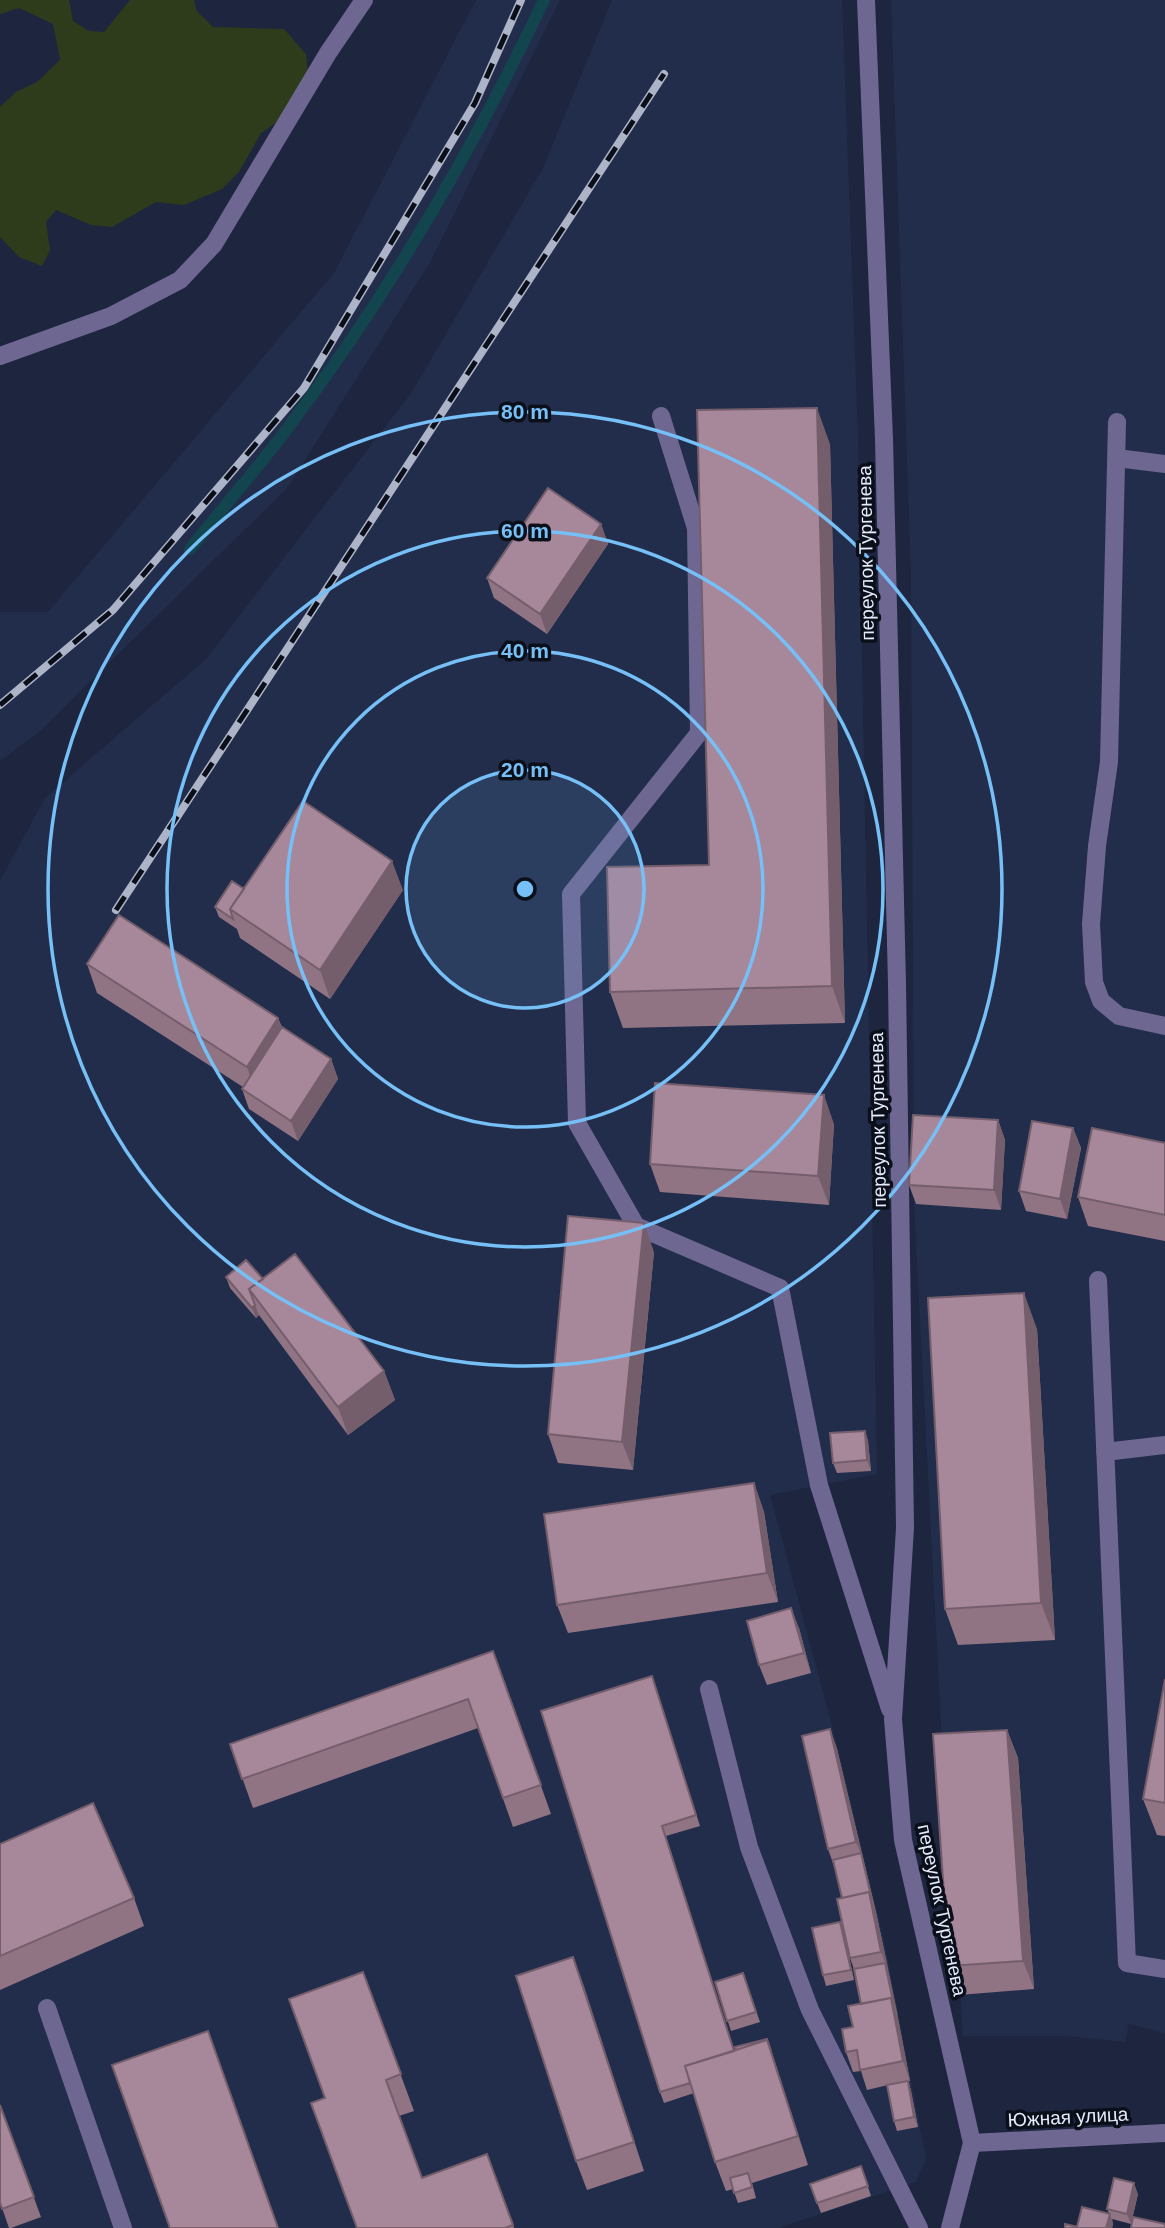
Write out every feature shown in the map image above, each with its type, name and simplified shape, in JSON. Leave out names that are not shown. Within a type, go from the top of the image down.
[{"type":"street","points":[[0,356],[111,316],[180,280],[214,244],[328,53],[365,0]]},
{"type":"street","name":"переулок Тургенева","points":[[866,0],[884,439],[898,998],[905,1528],[893,1719],[904,1840],[972,2143],[950,2228]]},
{"type":"street","points":[[661,416],[696,528],[699,733],[570,894],[577,1123],[636,1226],[780,1288],[818,1485],[893,1719]]},
{"type":"street","points":[[1117,422],[1109,762],[1091,924],[1094,982],[1101,1001],[1119,1016],[1165,1026]]},
{"type":"street","points":[[1117,458],[1165,464]]},
{"type":"street","points":[[1098,1280],[1127,1963],[1165,1969]]},
{"type":"street","points":[[1105,1452],[1165,1445]]},
{"type":"street","points":[[709,1689],[750,1847],[810,2010],[919,2228]]},
{"type":"street","points":[[47,2008],[123,2228]]},
{"type":"street","name":"Южная улица","points":[[972,2143],[1165,2133]]},
{"type":"shaded area","points":[[476,0],[560,0],[429,264],[288,487],[39,732],[0,761],[0,612],[48,612],[334,273]]},
{"type":"shaded area","points":[[612,0],[842,0],[858,436],[877,1474],[770,1495],[838,1748],[885,1945],[926,2159],[916,2182],[778,2228],[0,2228],[0,881],[45,798],[206,659],[412,392],[543,168]]},
{"type":"shaded area","points":[[891,0],[1165,0],[1165,2033],[1129,2024],[1125,2042],[1067,2036],[963,2036],[943,1763],[914,1204],[911,574]]},
{"type":"green space","points":[[0,0],[69,0],[73,21],[89,31],[104,32],[130,0],[194,0],[197,11],[213,27],[284,29],[306,54],[308,73],[279,121],[261,133],[239,172],[222,189],[184,205],[156,202],[112,227],[91,225],[56,210],[46,222],[50,250],[42,266],[19,257],[0,237],[0,107],[16,92],[37,82],[60,60],[53,24],[19,8],[0,14]]},
{"type":"building","points":[[817,408],[832,986],[610,992],[607,867],[709,865],[697,410]]},
{"type":"building","points":[[548,488],[601,524],[540,614],[487,578]]},
{"type":"building","points":[[303,801],[392,861],[320,970],[230,909]]},
{"type":"building","points":[[232,881],[244,889],[230,909],[233,919],[215,907]]},
{"type":"building","points":[[119,915],[278,1018],[247,1067],[87,964]]},
{"type":"building","points":[[282,1027],[331,1059],[291,1121],[242,1089]]},
{"type":"building","points":[[655,1083],[824,1095],[818,1176],[650,1164]]},
{"type":"building","points":[[913,1115],[998,1120],[994,1190],[909,1185]]},
{"type":"building","points":[[1032,1121],[1073,1128],[1060,1199],[1019,1191]]},
{"type":"building","points":[[1092,1128],[1165,1143],[1165,1215],[1078,1197]]},
{"type":"building","points":[[568,1216],[644,1223],[622,1442],[548,1434]]},
{"type":"building","points":[[295,1254],[384,1371],[338,1407],[249,1289]]},
{"type":"building","points":[[246,1260],[263,1279],[249,1289],[255,1305],[252,1308],[226,1277]]},
{"type":"building","points":[[1024,1293],[1041,1603],[945,1609],[928,1298]]},
{"type":"building","points":[[865,1431],[867,1460],[833,1463],[830,1433]]},
{"type":"building","points":[[754,1483],[767,1573],[557,1605],[544,1514]]},
{"type":"building","points":[[791,1608],[804,1653],[759,1665],[747,1621]]},
{"type":"building","points":[[493,1651],[541,1785],[503,1798],[468,1699],[242,1779],[230,1744]]},
{"type":"building","points":[[652,1676],[696,1815],[662,1826],[734,2051],[685,2066],[690,2083],[660,2092],[541,1711]]},
{"type":"building","points":[[1165,1679],[1165,1803],[1143,1799]]},
{"type":"building","points":[[830,1729],[856,1842],[828,1849],[802,1736]]},
{"type":"building","points":[[1007,1730],[1023,1961],[949,1966],[933,1734]]},
{"type":"building","points":[[93,1803],[134,1898],[0,1956],[0,1844]]},
{"type":"building","points":[[861,1853],[872,1900],[869,1892],[842,1898],[833,1860]]},
{"type":"building","points":[[869,1892],[881,1952],[850,1958],[837,1899]]},
{"type":"building","points":[[840,1922],[851,1970],[823,1975],[812,1928]]},
{"type":"building","points":[[573,1957],[634,2142],[576,2161],[516,1976]]},
{"type":"building","points":[[885,1963],[894,2006],[891,1998],[861,2004],[854,1969]]},
{"type":"building","points":[[363,1972],[401,2074],[386,2080],[422,2178],[487,2154],[513,2225],[505,2228],[357,2228],[311,2103],[325,2098],[289,1999]]},
{"type":"building","points":[[743,1973],[756,2012],[727,2021],[715,1982]]},
{"type":"building","points":[[891,1998],[903,2061],[860,2070],[857,2050],[846,2052],[842,2029],[853,2027],[848,2006]]},
{"type":"building","points":[[208,2031],[278,2228],[170,2228],[112,2065]]},
{"type":"building","points":[[767,2039],[771,2051],[767,2040],[736,2050],[735,2047]]},
{"type":"building","points":[[767,2040],[798,2136],[715,2162],[685,2066]]},
{"type":"building","points":[[908,2081],[914,2117],[894,2121],[887,2085]]},
{"type":"building","points":[[0,2105],[34,2197],[2,2209],[0,2202]]},
{"type":"building","points":[[861,2166],[868,2186],[817,2203],[810,2184]]},
{"type":"building","points":[[748,2173],[752,2187],[734,2193],[730,2178]]},
{"type":"building","points":[[1114,2178],[1134,2183],[1127,2214],[1107,2209]]},
{"type":"building","points":[[1082,2207],[1110,2214],[1106,2228],[1077,2227]]},
{"type":"building","points":[[1133,2217],[1165,2224],[1165,2228],[1131,2228]]},
{"type":"building","points":[[1065,2224],[1082,2228],[1065,2228]]},
{"type":"waterway","points":[[190,549],[284,433],[358,330],[457,168],[544,0]]},
{"type":"railway","points":[[0,705],[113,610],[304,388],[475,103],[521,0]]},
{"type":"railway","points":[[116,910],[664,74]]}]
